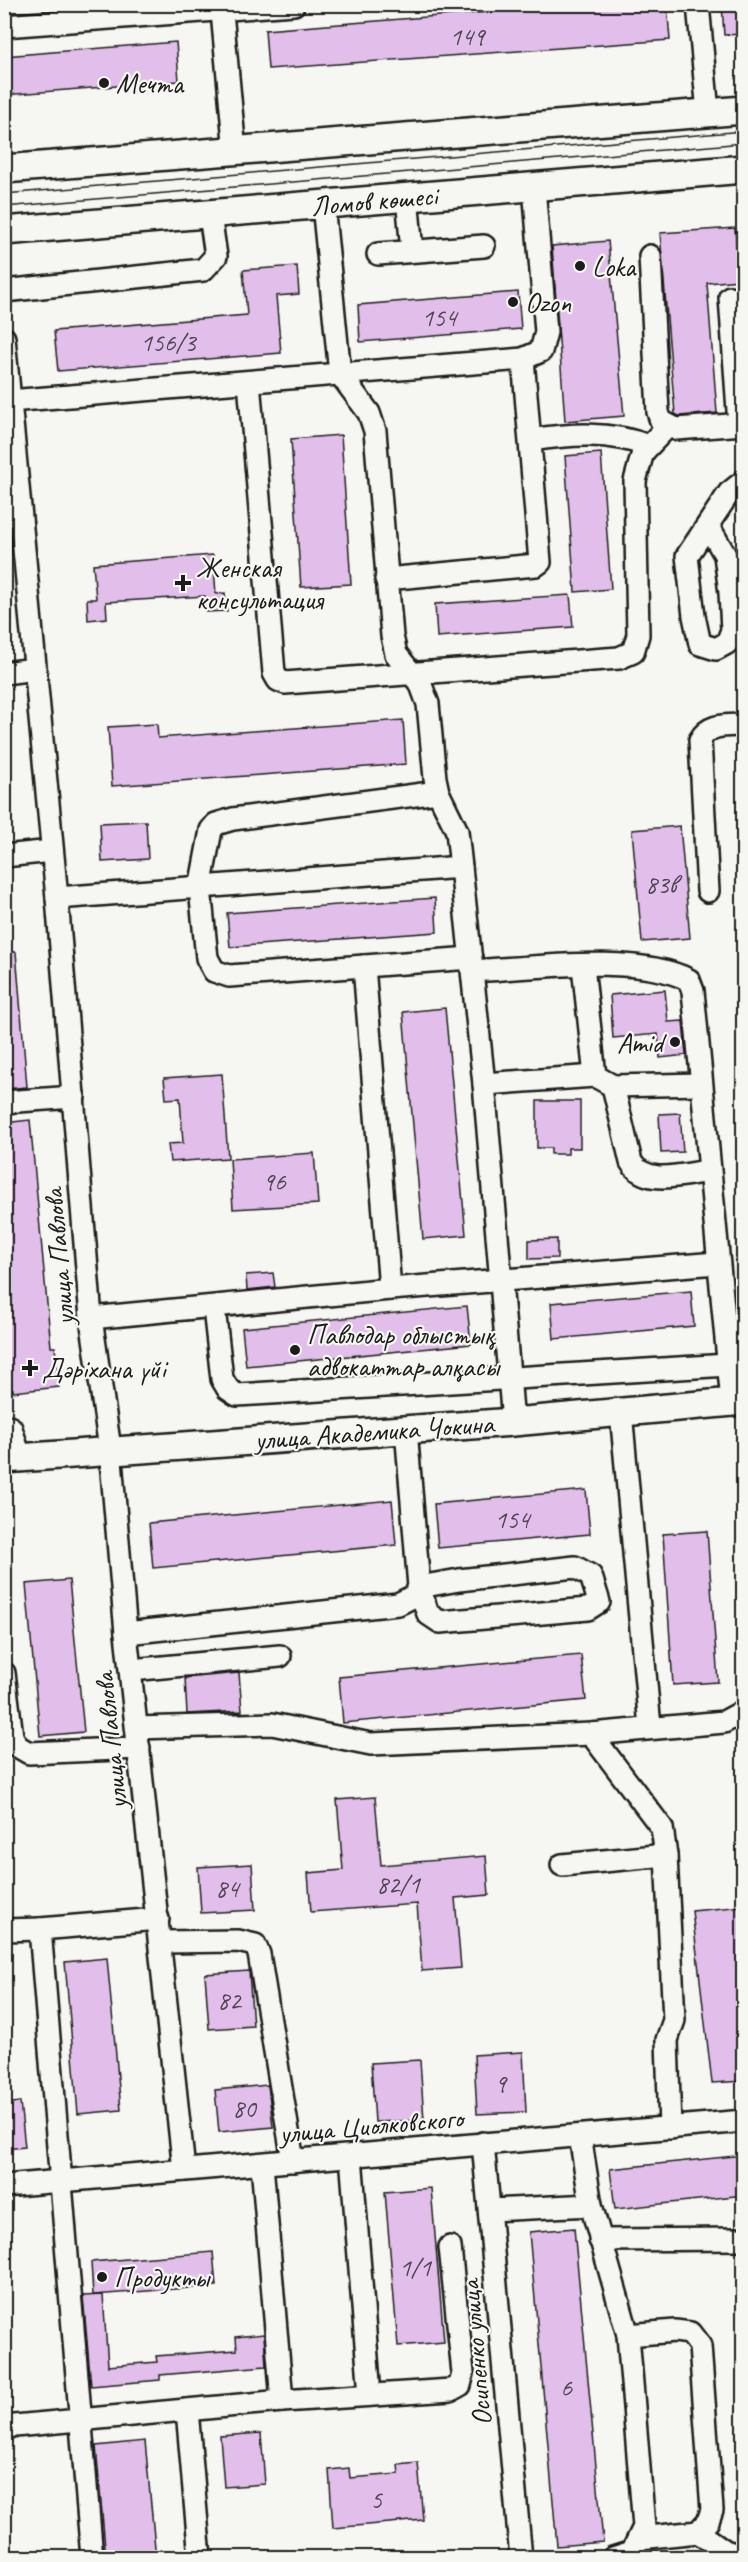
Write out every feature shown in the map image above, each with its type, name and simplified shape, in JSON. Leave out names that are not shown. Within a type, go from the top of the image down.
[{"type":"main road","name":"Ломов көшесі","points":[[4,170],[744,110]]},
{"type":"main road","name":"Ломов көшесі","points":[[4,231],[744,169]]},
{"type":"main road","name":"улица Академика Чокина","points":[[12,1458],[110,1449],[513,1422],[741,1402]]},
{"type":"street","points":[[4,26],[107,11],[222,12],[294,4]]},
{"type":"street","points":[[698,4],[708,113]]},
{"type":"street","points":[[222,12],[235,152]]},
{"type":"street","points":[[9,401],[523,359],[541,351],[546,332],[534,187]]},
{"type":"street","points":[[407,197],[412,251]]},
{"type":"street","points":[[323,204],[340,374],[369,413],[375,431],[392,636],[396,654],[421,685],[429,704],[438,792],[457,831],[484,1084],[513,1422]]},
{"type":"street","points":[[4,291],[203,270],[216,256],[210,215]]},
{"type":"street","points":[[378,254],[484,246]]},
{"type":"street","points":[[650,256],[658,412],[667,427],[676,429],[741,425],[730,297]]},
{"type":"street","name":"улица Павлова","points":[[4,338],[57,898],[91,1318],[110,1449],[126,1633],[184,2170]]},
{"type":"street","points":[[386,579],[536,565],[540,562],[523,359]]},
{"type":"street","points":[[249,382],[274,673],[278,680],[285,683],[619,658],[633,652],[638,635],[635,481],[638,465],[648,446],[667,427]]},
{"type":"street","points":[[531,440],[562,435],[593,435],[627,438],[648,446]]},
{"type":"street","points":[[709,527],[725,555],[730,593],[732,630],[727,643],[716,650],[700,644],[693,616],[687,556],[709,527],[729,493],[744,481]]},
{"type":"street","points":[[4,673],[35,669]]},
{"type":"street","points":[[708,891],[700,740],[704,732],[714,727],[744,725]]},
{"type":"street","points":[[438,792],[233,819],[216,824],[211,830],[200,888],[207,958],[214,971],[229,976],[364,966],[472,965],[631,967],[677,974],[689,980],[693,990],[728,1365],[741,1402]]},
{"type":"street","points":[[4,856],[52,851]]},
{"type":"street","points":[[57,898],[461,867]]},
{"type":"street","points":[[364,966],[390,1289]]},
{"type":"street","points":[[583,966],[604,1081],[627,1152],[637,1172],[660,1177],[709,1171]]},
{"type":"street","points":[[484,1084],[604,1081],[701,1083]]},
{"type":"street","points":[[4,1102],[74,1097]]},
{"type":"street","points":[[91,1318],[214,1308],[390,1289],[717,1263]]},
{"type":"street","points":[[214,1308],[222,1379],[228,1389],[237,1395],[728,1365]]},
{"type":"street","points":[[621,1412],[650,1727]]},
{"type":"street","points":[[4,1425],[11,1428],[12,1458]]},
{"type":"street","points":[[406,1429],[419,1587],[428,1614],[441,1622],[588,1610],[599,1602],[591,1576],[575,1567],[459,1580],[419,1587]]},
{"type":"street","points":[[126,1633],[398,1604],[414,1596],[419,1587]]},
{"type":"street","points":[[130,1670],[280,1656]]},
{"type":"street","points":[[4,1673],[12,1736],[17,1746],[29,1753],[138,1738],[272,1724],[371,1744],[591,1734],[724,1722],[742,1718]]},
{"type":"street","points":[[591,1734],[660,1824],[666,1855],[674,2020],[667,2040],[670,2128]]},
{"type":"street","points":[[562,1865],[666,1855]]},
{"type":"street","points":[[4,1930],[158,1919]]},
{"type":"street","points":[[40,1929],[92,2558]]},
{"type":"street","points":[[161,1942],[238,1941],[255,1945],[259,1954],[293,2161]]},
{"type":"street","name":"улица Циолковского","points":[[4,2186],[744,2121]]},
{"type":"street","points":[[580,2136],[591,2205],[628,2335],[644,2527],[632,2552],[613,2558]]},
{"type":"street","name":"Осипенко улица","points":[[483,2143],[521,2558]]},
{"type":"street","points":[[351,2156],[370,2395]]},
{"type":"street","points":[[262,2164],[282,2401]]},
{"type":"street","points":[[490,2210],[591,2205]]},
{"type":"street","points":[[600,2240],[744,2240]]},
{"type":"street","points":[[4,2427],[282,2401],[451,2390],[460,2385],[464,2373],[450,2247]]},
{"type":"street","points":[[628,2335],[675,2331],[690,2333],[700,2346],[712,2510],[708,2521],[698,2532]]},
{"type":"street","points":[[187,2410],[200,2558]]},
{"type":"street","points":[[640,2538],[698,2532],[726,2551],[744,2557]]},
{"type":"building","points":[[587,4],[667,4],[670,40],[268,69],[265,30]]},
{"type":"building","points":[[722,4],[744,4],[744,34],[724,35]]},
{"type":"building","points":[[176,42],[179,81],[4,95],[4,56]]},
{"type":"building","points":[[735,228],[739,280],[707,283],[717,413],[679,416],[675,414],[660,233]]},
{"type":"building","points":[[608,241],[624,416],[565,421],[552,246]]},
{"type":"building","points":[[297,266],[299,294],[276,296],[281,353],[58,371],[54,331],[247,315],[243,270]]},
{"type":"building","points":[[518,292],[521,329],[360,342],[358,305]]},
{"type":"building","points":[[341,435],[351,584],[301,587],[291,439]]},
{"type":"building","points":[[601,453],[611,589],[575,592],[565,456]]},
{"type":"building","points":[[213,555],[216,594],[225,593],[227,611],[206,612],[205,596],[106,602],[107,618],[88,620],[87,599],[96,599],[93,564]]},
{"type":"building","points":[[570,595],[573,627],[437,637],[435,604]]},
{"type":"building","points":[[403,720],[406,764],[112,786],[108,727],[157,724],[158,738]]},
{"type":"building","points":[[146,821],[148,859],[102,862],[100,823]]},
{"type":"building","points":[[680,826],[690,938],[642,942],[632,830]]},
{"type":"building","points":[[435,898],[437,932],[230,947],[227,913]]},
{"type":"building","points":[[4,952],[16,952],[27,1087],[4,1089]]},
{"type":"building","points":[[665,990],[668,1022],[683,1021],[686,1055],[660,1058],[658,1034],[613,1038],[610,995]]},
{"type":"building","points":[[445,1008],[466,1235],[423,1239],[403,1012]]},
{"type":"building","points":[[222,1074],[228,1158],[170,1162],[168,1144],[183,1143],[180,1098],[166,1099],[164,1078]]},
{"type":"building","points":[[537,1101],[580,1101],[580,1148],[568,1148],[568,1154],[551,1154],[551,1148],[537,1148]]},
{"type":"building","points":[[680,1113],[683,1152],[661,1153],[659,1114]]},
{"type":"building","points":[[30,1120],[51,1347],[55,1347],[59,1387],[13,1392],[13,1389],[4,1390],[4,1319],[7,1319],[4,1289],[4,1123]]},
{"type":"building","points":[[314,1153],[318,1204],[233,1209],[230,1159]]},
{"type":"building","points":[[557,1239],[557,1258],[529,1259],[529,1240]]},
{"type":"building","points":[[273,1273],[275,1287],[247,1290],[246,1275]]},
{"type":"building","points":[[691,1291],[694,1326],[554,1339],[551,1303]]},
{"type":"building","points":[[467,1306],[471,1344],[246,1366],[242,1328]]},
{"type":"building","points":[[586,1490],[590,1534],[438,1548],[434,1504]]},
{"type":"building","points":[[392,1500],[396,1545],[153,1568],[149,1523]]},
{"type":"building","points":[[707,1531],[718,1682],[673,1685],[663,1534]]},
{"type":"building","points":[[69,1580],[84,1732],[40,1736],[26,1584]]},
{"type":"building","points":[[581,1655],[586,1700],[343,1723],[339,1677]]},
{"type":"building","points":[[239,1673],[242,1711],[187,1714],[185,1678]]},
{"type":"building","points":[[375,1797],[381,1865],[486,1856],[489,1895],[455,1898],[461,1968],[422,1971],[417,1904],[311,1912],[308,1873],[343,1870],[337,1800]]},
{"type":"building","points":[[252,1864],[255,1910],[201,1913],[198,1867]]},
{"type":"building","points":[[744,1906],[744,2081],[712,2083],[692,1911]]},
{"type":"building","points":[[107,1958],[121,2110],[78,2114],[65,1962]]},
{"type":"building","points":[[249,1971],[253,2026],[209,2029],[205,1974]]},
{"type":"building","points":[[523,2052],[526,2112],[477,2114],[474,2055]]},
{"type":"building","points":[[420,2060],[424,2120],[375,2122],[371,2063]]},
{"type":"building","points":[[268,2085],[273,2127],[219,2132],[215,2090]]},
{"type":"building","points":[[20,2102],[25,2147],[4,2149],[4,2104]]},
{"type":"building","points":[[744,2155],[744,2195],[615,2209],[610,2169]]},
{"type":"building","points":[[431,2188],[444,2342],[398,2346],[385,2192]]},
{"type":"building","points":[[574,2228],[603,2542],[557,2546],[529,2232]]},
{"type":"building","points":[[213,2252],[216,2286],[93,2295],[91,2262]]},
{"type":"building","points":[[103,2295],[108,2366],[157,2362],[156,2356],[237,2350],[236,2337],[264,2334],[266,2366],[160,2375],[160,2380],[91,2386],[83,2296]]},
{"type":"building","points":[[261,2433],[265,2484],[224,2487],[220,2436]]},
{"type":"building","points":[[145,2441],[156,2558],[106,2558],[96,2446]]},
{"type":"building","points":[[418,2463],[423,2520],[333,2528],[329,2470],[349,2468],[350,2478],[399,2474],[398,2465]]},
{"type":"tram line","points":[[4,194],[744,131]]},
{"type":"tram line","points":[[4,207],[744,143]]},
{"type":"place","name":"Мечта","points":[[104,83]]},
{"type":"place","name":"Loka","points":[[580,266]]},
{"type":"place","name":"Ozon","points":[[513,302]]},
{"type":"place","name":"Женская консультация","points":[[183,583]]},
{"type":"place","name":"Amid","points":[[675,1042]]},
{"type":"place","name":"Павлодар облыстық адвокаттар алқасы","points":[[295,1350]]},
{"type":"place","name":"Дәріхана үйі","points":[[30,1368]]},
{"type":"place","name":"Продукты","points":[[102,2277]]}]
